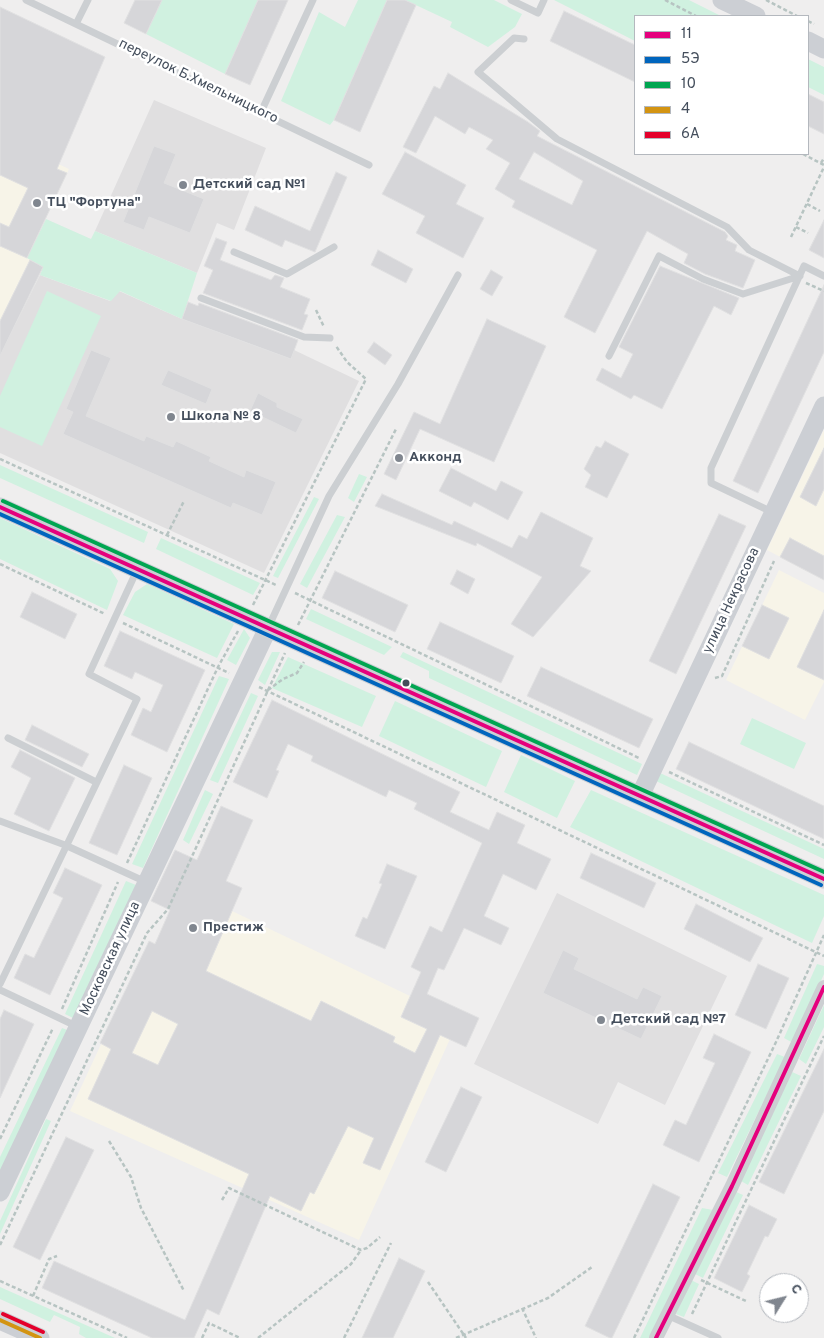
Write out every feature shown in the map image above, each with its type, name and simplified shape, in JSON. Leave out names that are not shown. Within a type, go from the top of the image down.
[{"type":"street","points":[[722,0],[754,15]]},
{"type":"street","points":[[809,42],[824,49]]},
{"type":"street","name":"улица Некрасова","points":[[640,796],[824,406]]},
{"type":"street","points":[[0,508],[824,879]]},
{"type":"street","name":"Московская улица","points":[[0,1192],[268,628]]},
{"type":"street","points":[[656,1338],[736,1178],[824,987]]},
{"type":"street","points":[[0,1320],[40,1338]]},
{"type":"lane","name":"переулок Б.Хмельницкого","points":[[26,0],[369,164]]},
{"type":"lane","points":[[76,24],[88,0]]},
{"type":"lane","points":[[261,112],[313,0]]},
{"type":"lane","points":[[511,0],[538,13],[544,0]]},
{"type":"lane","points":[[524,39],[514,38],[478,72],[557,139],[727,227],[749,250],[799,278]]},
{"type":"lane","points":[[234,252],[287,274],[334,247]]},
{"type":"lane","points":[[608,356],[659,256],[703,279],[743,294],[799,278]]},
{"type":"lane","points":[[773,512],[711,483],[711,468],[804,266],[824,276]]},
{"type":"lane","name":"Московская улица","points":[[268,628],[329,496],[398,384],[458,275]]},
{"type":"lane","points":[[201,298],[304,337],[330,338]]},
{"type":"lane","points":[[0,984],[65,845],[137,699],[89,674],[137,569]]},
{"type":"lane","points":[[8,738],[96,782]]},
{"type":"lane","points":[[0,821],[65,845],[146,882]]},
{"type":"lane","points":[[0,990],[79,1028]]},
{"type":"lane","points":[[667,1316],[718,1338]]},
{"type":"path","points":[[664,0],[694,15]]},
{"type":"path","points":[[766,0],[795,15]]},
{"type":"path","points":[[805,155],[823,165]]},
{"type":"path","points":[[791,237],[820,175],[824,158]]},
{"type":"path","points":[[820,175],[824,177]]},
{"type":"path","points":[[807,204],[820,211]]},
{"type":"path","points":[[796,226],[808,233]]},
{"type":"path","points":[[799,278],[824,291]]},
{"type":"path","points":[[0,1137],[58,1018],[123,872],[218,668],[266,580],[366,379]]},
{"type":"path","points":[[0,1245],[147,933],[168,909],[292,639],[308,600],[396,429]]},
{"type":"path","points":[[0,459],[286,588],[824,845]]},
{"type":"path","points":[[167,535],[184,501]]},
{"type":"path","points":[[0,564],[824,956]]},
{"type":"path","points":[[267,691],[282,679],[298,673],[306,658]]},
{"type":"path","points":[[634,1338],[824,936]]},
{"type":"path","points":[[687,1325],[824,1036]]},
{"type":"path","points":[[109,1141],[131,1176],[141,1208],[184,1291]]},
{"type":"path","points":[[222,1200],[229,1188],[361,1250]]},
{"type":"path","points":[[258,1338],[351,1264],[361,1250],[367,1248],[380,1237]]},
{"type":"path","points":[[344,1338],[392,1243]]},
{"type":"path","points":[[33,1296],[49,1258],[57,1256]]},
{"type":"path","points":[[456,1338],[465,1336],[522,1308],[548,1298],[592,1267]]},
{"type":"path","points":[[688,1275],[748,1302]]},
{"type":"path","points":[[0,1281],[127,1338]]},
{"type":"path","points":[[428,1282],[465,1336]]},
{"type":"path","points":[[522,1308],[536,1338]]},
{"type":"path","points":[[202,1338],[209,1323],[240,1338]]},
{"type":"shaded area","name":"Детский сад №1","points":[[154,100],[266,148],[234,230],[217,223],[197,273],[95,231]]},
{"type":"shaded area","points":[[0,137],[69,169],[27,258],[43,267],[0,355]]},
{"type":"shaded area","name":"Школа № 8","points":[[40,275],[110,301],[119,291],[182,319],[291,359],[294,350],[359,381],[264,573],[0,453],[0,355]]},
{"type":"shaded area","points":[[824,430],[824,580],[767,550]]},
{"type":"shaded area","points":[[779,570],[824,593],[824,682],[805,720],[726,680]]},
{"type":"shaded area","name":"Детский сад №7","points":[[557,893],[727,976],[665,1105],[618,1082],[598,1124],[474,1064]]},
{"type":"shaded area","points":[[232,911],[410,996],[401,1017],[450,1039],[359,1240],[70,1111],[149,941],[207,967]]},
{"type":"green space","points":[[162,0],[258,0],[225,74],[146,34]]},
{"type":"green space","points":[[358,0],[387,0],[334,120],[330,125],[281,101],[319,12],[345,27]]},
{"type":"green space","points":[[405,0],[494,0],[522,14],[515,27],[488,47],[450,27],[452,22]]},
{"type":"green space","points":[[554,0],[689,0],[719,15],[634,15],[634,40]]},
{"type":"green space","points":[[809,60],[824,67],[824,95],[809,88]]},
{"type":"green space","points":[[46,219],[91,239],[95,231],[197,273],[182,319],[120,291],[111,301],[40,275],[43,267],[27,258]]},
{"type":"green space","points":[[47,291],[101,316],[42,446],[0,427],[0,396]]},
{"type":"green space","points":[[0,465],[148,532],[144,543],[0,478]]},
{"type":"green space","points":[[359,474],[367,477],[354,502],[348,498]]},
{"type":"green space","points":[[314,497],[319,499],[278,578],[273,576]]},
{"type":"green space","points":[[337,515],[345,517],[307,588],[300,584]]},
{"type":"green space","points":[[0,518],[110,569],[118,581],[107,610],[0,559]]},
{"type":"green space","points":[[161,538],[260,583],[253,595],[156,549]]},
{"type":"green space","points":[[147,584],[234,624],[217,658],[123,615],[135,592]]},
{"type":"green space","points":[[311,609],[392,647],[384,655],[306,619]]},
{"type":"green space","points":[[244,629],[250,638],[236,665],[227,660]]},
{"type":"green space","points":[[272,652],[280,652],[265,685],[258,680]]},
{"type":"green space","points":[[403,652],[642,764],[637,775],[429,678],[429,671],[400,657]]},
{"type":"green space","points":[[288,657],[376,696],[362,727],[272,688]]},
{"type":"green space","points":[[219,676],[229,679],[143,868],[132,864]]},
{"type":"green space","points":[[251,693],[258,696],[218,783],[210,780]]},
{"type":"green space","points":[[395,701],[502,751],[486,787],[379,736]]},
{"type":"green space","points":[[752,718],[806,743],[794,769],[740,744]]},
{"type":"green space","points":[[521,755],[575,781],[557,818],[504,792]]},
{"type":"green space","points":[[660,773],[824,849],[824,859],[656,781]]},
{"type":"green space","points":[[205,790],[213,794],[189,844],[183,840]]},
{"type":"green space","points":[[591,790],[824,895],[824,916],[812,943],[570,827]]},
{"type":"green space","points":[[126,881],[136,885],[75,1019],[65,1014]]},
{"type":"green space","points":[[817,964],[824,966],[824,974],[793,1043],[784,1038]]},
{"type":"green space","points":[[824,1005],[824,1027],[806,1064],[799,1059]]},
{"type":"green space","points":[[62,1028],[70,1031],[0,1180],[0,1157]]},
{"type":"green space","points":[[777,1054],[785,1057],[727,1177],[718,1173]]},
{"type":"green space","points":[[792,1072],[801,1076],[748,1185],[741,1181]]},
{"type":"green space","points":[[46,1119],[51,1121],[0,1234],[0,1221]]},
{"type":"green space","points":[[734,1191],[743,1195],[703,1278],[695,1274]]},
{"type":"green space","points":[[702,1208],[713,1210],[649,1338],[640,1338]]},
{"type":"green space","points":[[691,1280],[699,1284],[684,1317],[676,1314]]},
{"type":"green space","points":[[0,1287],[115,1338],[86,1338],[79,1334],[80,1327],[54,1315],[50,1322],[0,1299]]},
{"type":"building","points":[[135,0],[162,0],[146,34],[124,23]]},
{"type":"building","points":[[258,0],[288,0],[250,85],[225,74]]},
{"type":"building","points":[[387,0],[405,0],[416,5],[360,132],[334,120]]},
{"type":"building","points":[[0,7],[105,57],[57,169],[67,173],[27,258],[0,246],[0,223],[9,227],[28,188],[0,175]]},
{"type":"building","points":[[564,11],[634,45],[634,82],[550,41]]},
{"type":"building","points":[[448,73],[528,122],[540,131],[537,136],[725,232],[728,236],[726,240],[737,245],[735,251],[755,260],[743,288],[705,274],[684,263],[688,254],[647,231],[595,333],[564,317],[597,250],[512,207],[515,201],[495,189],[510,163],[486,149],[493,140],[469,127],[465,134],[435,116],[416,153],[403,147],[434,86],[440,89]],"holes":[[[534,152],[583,181],[572,205],[519,179]]]},
{"type":"building","points":[[809,94],[824,102],[824,134],[809,126]]},
{"type":"building","points":[[154,146],[176,154],[164,183],[204,199],[190,233],[149,217],[144,230],[123,222]]},
{"type":"building","points":[[405,152],[466,185],[456,204],[484,218],[463,258],[416,233],[425,216],[382,194]]},
{"type":"building","points":[[336,172],[347,177],[315,252],[285,240],[282,247],[245,230],[255,206],[310,231]]},
{"type":"building","points":[[824,220],[824,258],[809,250]]},
{"type":"building","points":[[216,238],[227,242],[220,260],[271,280],[275,275],[284,278],[280,287],[310,299],[304,314],[308,315],[302,330],[203,293],[213,270],[204,266]]},
{"type":"building","points":[[378,250],[413,269],[406,283],[371,265]]},
{"type":"building","points":[[30,260],[43,267],[0,356],[0,321]]},
{"type":"building","points":[[660,266],[739,298],[731,315],[714,306],[662,409],[634,395],[631,399],[596,380],[602,368],[621,378],[633,354],[619,347]]},
{"type":"building","points":[[491,270],[503,277],[492,296],[480,289]]},
{"type":"building","points":[[824,285],[824,352],[758,493],[733,481]]},
{"type":"building","points":[[188,302],[198,306],[199,303],[298,340],[291,359],[182,319]]},
{"type":"building","points":[[487,319],[546,346],[494,462],[420,429],[396,480],[384,474],[414,412],[440,424]]},
{"type":"building","points":[[374,342],[392,355],[385,365],[367,352]]},
{"type":"building","points":[[91,350],[111,358],[86,416],[144,441],[146,436],[173,447],[176,441],[211,457],[209,461],[244,477],[246,470],[276,482],[262,515],[233,503],[231,508],[63,434],[73,412],[66,409]]},
{"type":"building","points":[[168,370],[212,389],[206,404],[161,385]]},
{"type":"building","points":[[258,393],[277,403],[277,407],[303,419],[296,433],[250,411]]},
{"type":"building","points":[[605,441],[629,454],[607,498],[585,487],[591,475],[584,469],[596,446],[601,448]]},
{"type":"building","points":[[824,448],[824,489],[816,506],[800,497]]},
{"type":"building","points":[[451,468],[496,491],[501,481],[523,492],[508,520],[474,502],[471,507],[439,491]]},
{"type":"building","points":[[382,494],[452,525],[454,521],[512,548],[519,535],[527,539],[541,512],[593,538],[580,566],[591,571],[533,637],[511,624],[542,577],[477,543],[476,546],[375,506]]},
{"type":"building","points":[[719,514],[746,526],[676,674],[649,661]]},
{"type":"building","points":[[790,538],[824,556],[824,580],[780,557]]},
{"type":"building","points":[[457,570],[475,579],[468,594],[450,584]]},
{"type":"building","points":[[335,571],[408,605],[395,632],[322,598]]},
{"type":"building","points":[[32,592],[77,614],[65,639],[20,617]]},
{"type":"building","points":[[762,605],[789,618],[769,659],[742,646]]},
{"type":"building","points":[[824,610],[824,680],[797,667]]},
{"type":"building","points":[[440,622],[514,656],[501,683],[427,649]]},
{"type":"building","points":[[120,631],[205,670],[167,752],[131,735],[143,708],[151,712],[163,685],[135,672],[132,679],[104,666]]},
{"type":"building","points":[[541,667],[653,719],[639,748],[527,696]]},
{"type":"building","points":[[272,700],[460,792],[450,812],[489,830],[497,812],[525,825],[517,843],[551,859],[536,890],[503,874],[484,916],[509,928],[501,945],[464,928],[444,970],[438,968],[427,994],[479,1018],[466,1047],[440,1035],[380,1170],[363,1163],[374,1138],[348,1126],[314,1194],[310,1192],[301,1211],[270,1196],[219,1315],[207,1309],[194,1338],[152,1338],[42,1288],[54,1261],[185,1320],[249,1174],[88,1099],[111,1049],[100,1043],[149,941],[155,944],[170,910],[151,901],[175,850],[197,860],[221,806],[253,820],[226,881],[242,888],[206,971],[311,1021],[321,1001],[395,1037],[393,1042],[415,1053],[427,1029],[401,1017],[421,972],[411,967],[430,926],[442,932],[482,843],[414,809],[417,803],[389,790],[386,797],[311,761],[313,756],[288,744],[276,770],[279,771],[267,798],[233,782]],"holes":[[[152,1011],[178,1024],[158,1065],[132,1053]]]},
{"type":"building","points":[[32,725],[89,754],[82,767],[25,740]]},
{"type":"building","points":[[689,742],[824,806],[824,839],[676,769]]},
{"type":"building","points":[[20,750],[75,778],[49,831],[14,814],[31,778],[11,767]]},
{"type":"building","points":[[124,765],[152,778],[117,855],[89,843]]},
{"type":"building","points":[[591,853],[656,883],[644,908],[580,878]]},
{"type":"building","points":[[387,864],[417,876],[385,949],[355,936],[363,917],[367,919],[382,884],[379,883]]},
{"type":"building","points":[[65,868],[102,885],[50,995],[14,978],[25,954],[34,958],[63,898],[53,893]]},
{"type":"building","points":[[696,904],[763,938],[750,962],[684,929]]},
{"type":"building","points":[[563,950],[579,958],[574,969],[637,999],[643,987],[662,996],[641,1039],[543,993]]},
{"type":"building","points":[[758,964],[789,978],[766,1029],[735,1015]]},
{"type":"building","points":[[4,1010],[34,1024],[0,1098],[0,1019]]},
{"type":"building","points":[[714,1034],[751,1052],[699,1162],[663,1145],[675,1120],[686,1125],[715,1063],[703,1058]]},
{"type":"building","points":[[824,1049],[824,1111],[784,1194],[759,1182]]},
{"type":"building","points":[[461,1087],[482,1097],[446,1172],[425,1162]]},
{"type":"building","points":[[66,1137],[94,1150],[40,1260],[13,1247]]},
{"type":"building","points":[[653,1184],[680,1197],[612,1338],[610,1338],[585,1326]]},
{"type":"building","points":[[749,1205],[777,1219],[768,1237],[765,1236],[747,1274],[750,1276],[742,1292],[714,1278]]},
{"type":"building","points":[[399,1258],[425,1271],[393,1338],[362,1338]]},
{"type":"transit line","name":"10","points":[[3,501],[824,872]]},
{"type":"transit line","name":"11","points":[[0,507],[824,879]]},
{"type":"transit line","name":"5Э","points":[[0,514],[821,885]]},
{"type":"transit line","name":"11","points":[[656,1338],[732,1186],[824,987]]},
{"type":"transit line","name":"6А","points":[[3,1314],[43,1332]]},
{"type":"transit line","name":"4","points":[[0,1320],[40,1338]]},
{"type":"place","name":"Детский сад №1","points":[[183,185]]},
{"type":"place","name":"ТЦ \"Фортуна\"","points":[[37,203]]},
{"type":"place","name":"Школа № 8","points":[[171,417]]},
{"type":"place","name":"Акконд","points":[[399,458]]},
{"type":"place","name":"Престиж","points":[[193,928]]},
{"type":"place","name":"Детский сад №7","points":[[601,1020]]}]
